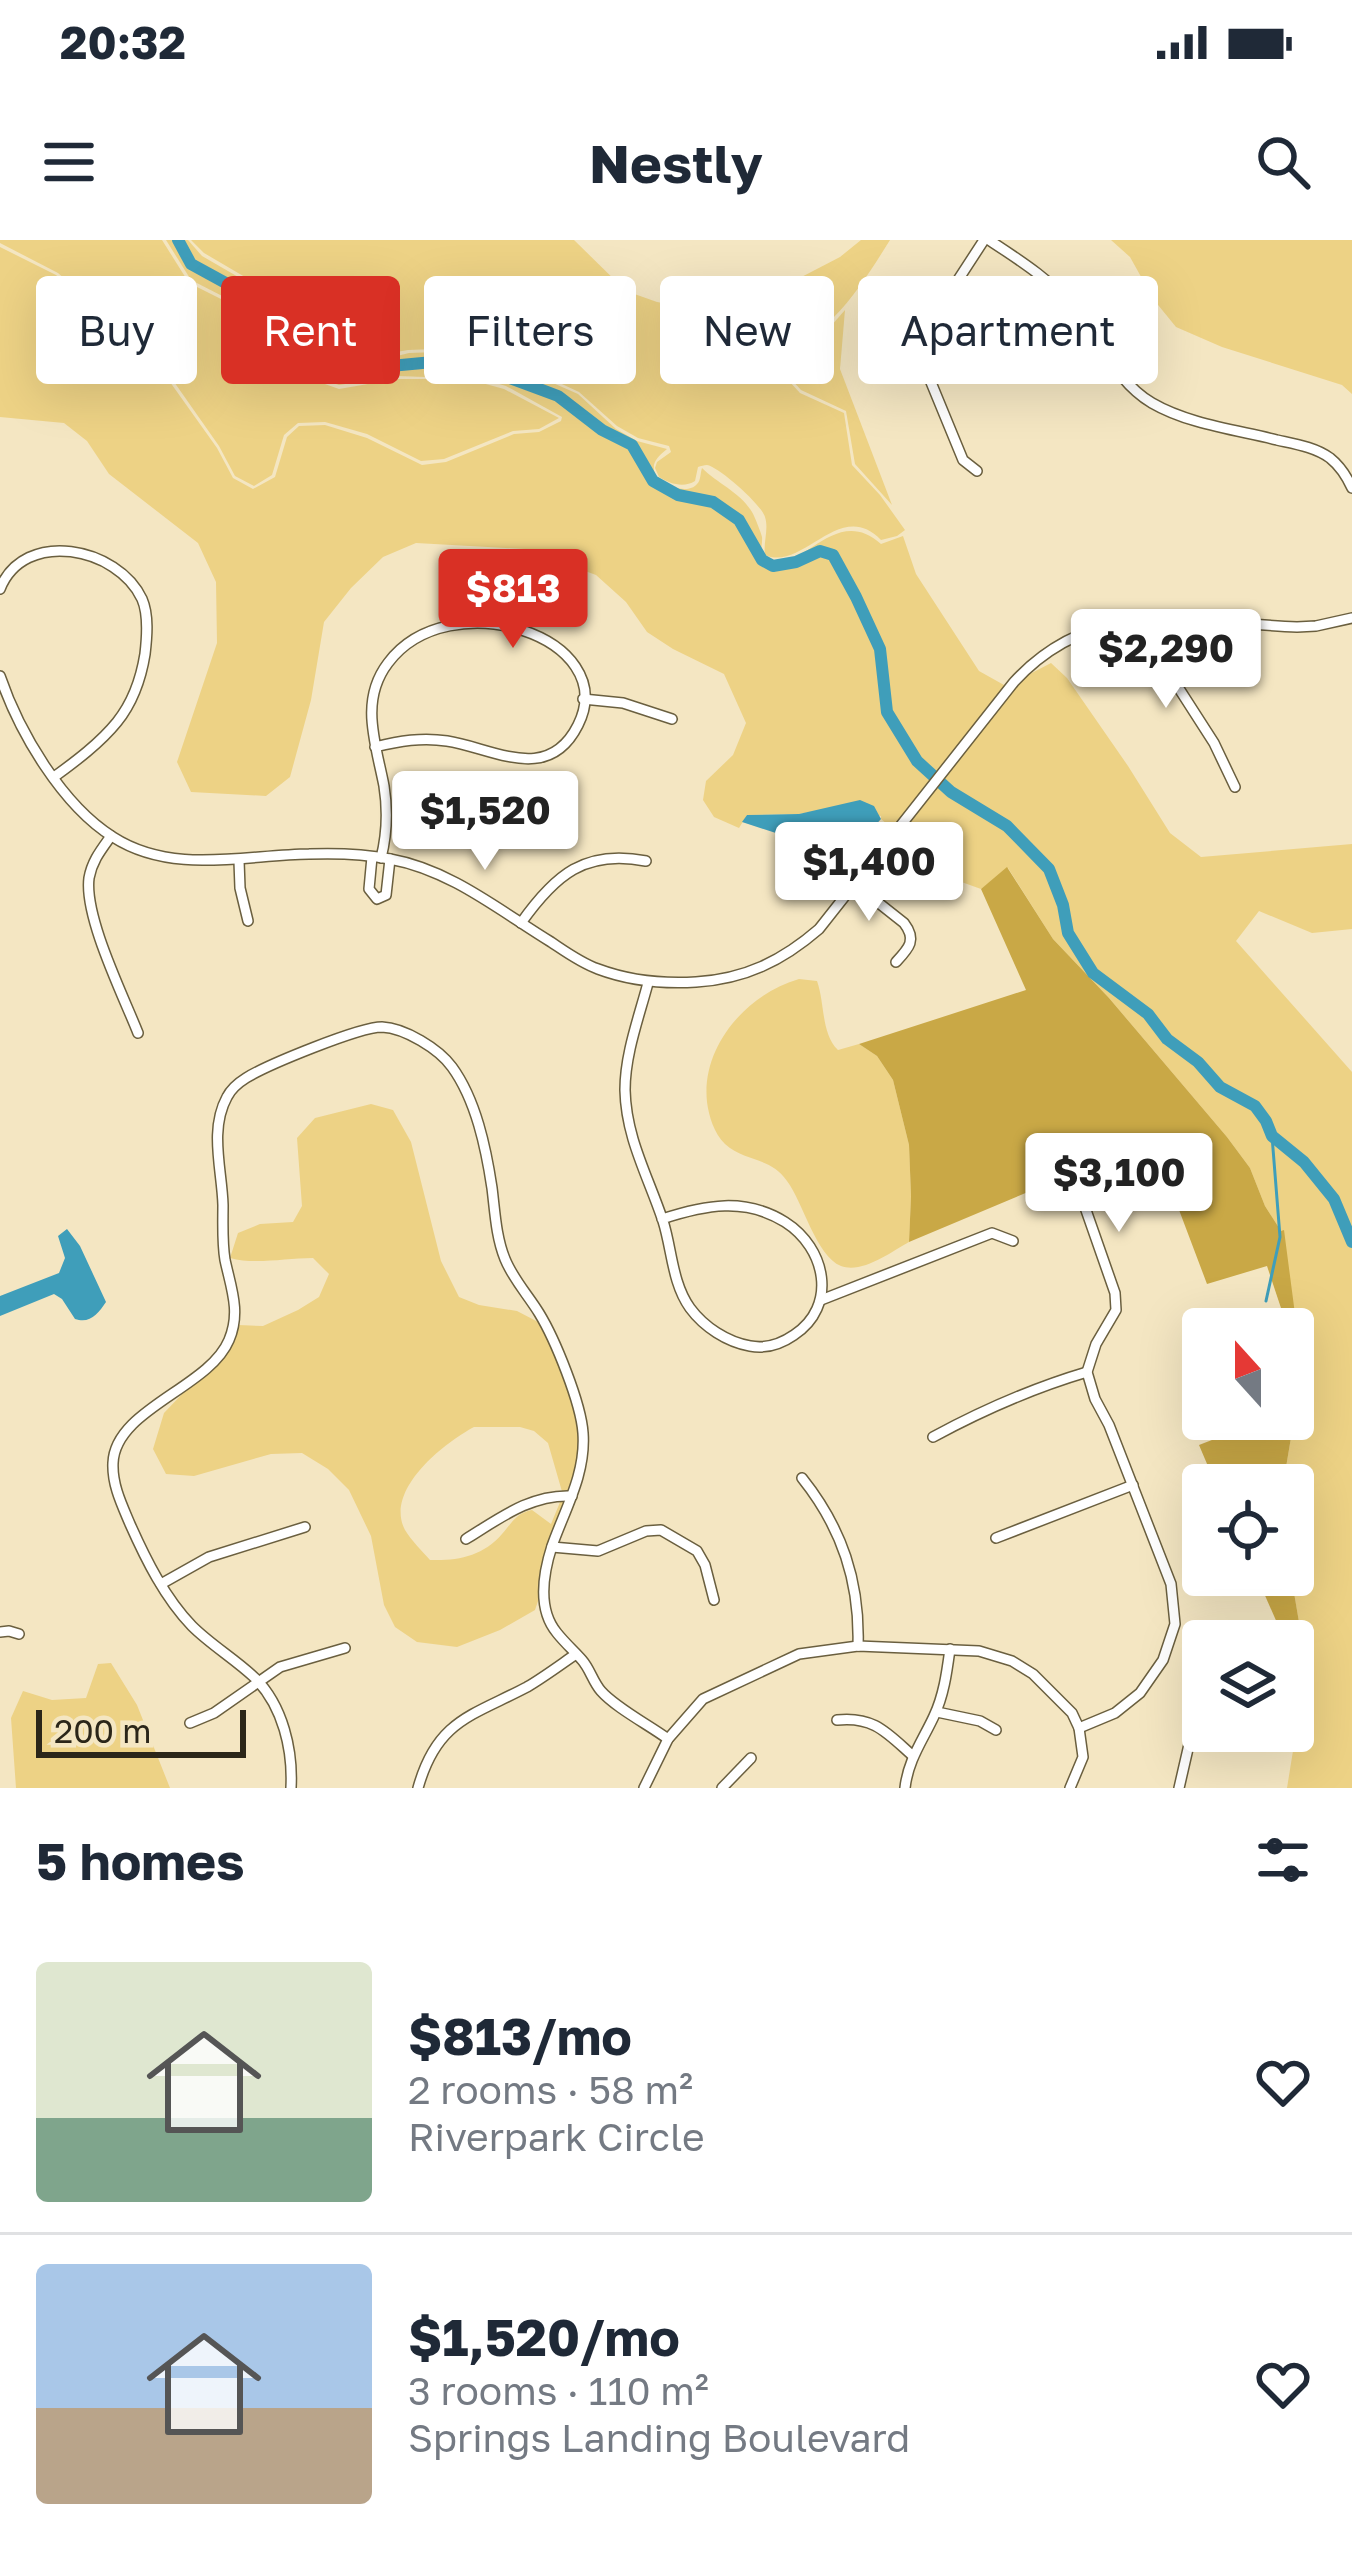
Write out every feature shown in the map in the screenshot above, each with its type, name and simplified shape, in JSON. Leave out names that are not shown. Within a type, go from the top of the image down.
[{"type":"street","points":[[977,471],[963,460],[928,375],[925,353],[930,322],[986,240],[1060,292],[1118,372],[1152,403],[1175,414],[1314,449],[1340,468],[1352,488]]},
{"type":"street","points":[[0,589],[3,573],[28,557],[63,549],[119,572],[143,602],[144,659],[128,707],[115,725],[54,777]]},
{"type":"street","points":[[0,676],[19,721],[76,805],[111,836],[136,849],[239,861],[311,854],[381,858],[453,880],[596,969],[648,982],[729,979],[766,966],[818,929],[1014,682],[1048,651],[1102,626],[1147,618],[1298,627],[1352,618]]},
{"type":"street","points":[[1174,618],[1173,670],[1178,687],[1224,760],[1235,787]]},
{"type":"street","points":[[375,747],[434,740],[516,760],[546,755],[577,727],[583,699],[578,671],[549,643],[491,622],[444,626],[414,638],[389,661],[372,705],[371,731],[386,809],[381,858]]},
{"type":"street","points":[[583,699],[622,703],[673,719]]},
{"type":"street","points":[[111,836],[96,856],[88,882],[89,899],[137,1033]]},
{"type":"street","points":[[521,923],[551,886],[580,866],[611,856],[646,861]]},
{"type":"street","points":[[239,861],[239,888],[248,920]]},
{"type":"street","points":[[856,885],[910,931],[909,948],[896,962]]},
{"type":"street","points":[[648,982],[626,1072],[626,1104],[630,1135],[662,1219],[682,1295],[700,1319],[723,1336],[753,1347],[777,1344],[814,1316],[823,1277],[815,1252],[782,1220],[733,1205],[713,1205],[662,1219]]},
{"type":"street","points":[[291,1788],[288,1743],[274,1705],[259,1681],[192,1625],[161,1584],[120,1499],[113,1457],[135,1423],[218,1358],[229,1342],[236,1310],[225,1258],[218,1137],[224,1102],[250,1075],[368,1029],[396,1030],[439,1053],[467,1094],[486,1156],[504,1257],[544,1322],[581,1417],[583,1453],[552,1547],[544,1589],[547,1618],[584,1661],[602,1693],[668,1738]]},
{"type":"street","points":[[1079,1728],[1114,1713],[1140,1694],[1163,1660],[1175,1624],[1171,1584],[1087,1372],[1096,1344],[1116,1310],[1115,1293],[1081,1193]]},
{"type":"street","points":[[821,1300],[992,1233],[1012,1240]]},
{"type":"street","points":[[933,1437],[1003,1402],[1087,1372]]},
{"type":"street","points":[[802,1478],[831,1517],[849,1566],[858,1646]]},
{"type":"street","points":[[996,1538],[1133,1484]]},
{"type":"street","points":[[466,1539],[536,1499],[572,1496]]},
{"type":"street","points":[[161,1584],[209,1557],[305,1527]]},
{"type":"street","points":[[552,1547],[598,1551],[646,1531],[661,1530],[697,1551],[714,1600]]},
{"type":"street","points":[[0,1632],[19,1634]]},
{"type":"street","points":[[644,1788],[668,1738],[715,1691],[800,1654],[858,1646],[979,1651],[1012,1661],[1033,1674],[1072,1713],[1079,1728],[1082,1757],[1070,1788]]},
{"type":"street","points":[[190,1723],[296,1661],[345,1648]]},
{"type":"street","points":[[905,1788],[913,1756],[937,1712],[950,1649]]},
{"type":"street","points":[[418,1788],[426,1762],[458,1722],[538,1681],[576,1654]]},
{"type":"street","points":[[937,1712],[980,1721],[996,1730]]},
{"type":"street","points":[[837,1720],[853,1718],[876,1724],[913,1756]]},
{"type":"street","points":[[1179,1788],[1187,1752]]},
{"type":"street","points":[[722,1788],[751,1757]]},
{"type":"shaded area","points":[[162,240],[185,276],[61,276],[0,243]]},
{"type":"shaded area","points":[[166,240],[188,240],[202,256],[237,276],[221,276],[221,295],[197,283],[197,276],[188,276]]},
{"type":"shaded area","points":[[191,240],[574,240],[611,276],[424,276],[424,349],[400,351],[400,276],[243,276]]},
{"type":"shaded area","points":[[861,240],[890,240],[867,276],[858,276],[858,288],[834,316],[834,276],[803,276]]},
{"type":"shaded area","points":[[1111,240],[1352,240],[1352,394],[1342,385],[1222,347],[1176,327],[1158,305],[1158,276],[1141,276],[1130,257]]},
{"type":"shaded area","points":[[0,247],[57,276],[36,276],[36,384],[171,384],[233,478],[253,489],[275,477],[287,437],[299,426],[325,425],[367,438],[422,465],[446,462],[561,421],[562,417],[499,384],[555,384],[578,394],[616,429],[667,449],[655,462],[657,480],[688,489],[698,482],[702,468],[752,512],[762,537],[762,554],[770,561],[794,558],[849,531],[864,533],[881,544],[903,536],[916,574],[979,671],[1008,684],[894,830],[881,816],[829,809],[747,815],[739,828],[714,817],[703,800],[706,781],[733,755],[746,723],[724,674],[647,632],[626,602],[596,575],[525,549],[416,543],[383,557],[324,622],[311,700],[290,777],[266,796],[191,792],[177,762],[217,643],[216,582],[198,543],[109,474],[87,441],[64,423],[0,417]]},
{"type":"shaded area","points":[[197,287],[221,299],[221,384],[325,384],[339,389],[424,379],[424,384],[486,384],[559,418],[539,429],[513,431],[444,459],[421,461],[367,434],[325,422],[298,423],[284,435],[272,475],[254,486],[235,476],[176,384],[197,384]]},
{"type":"shaded area","points":[[636,295],[660,302],[660,384],[792,384],[800,393],[844,413],[852,465],[905,530],[881,540],[866,529],[851,527],[836,530],[793,554],[765,555],[765,517],[739,487],[707,465],[698,467],[695,481],[686,484],[659,477],[655,468],[671,452],[669,446],[638,438],[617,426],[579,392],[562,384],[636,384]]},
{"type":"shaded area","points":[[845,310],[840,369],[892,505],[855,464],[846,411],[796,384],[834,384],[834,323]]},
{"type":"shaded area","points":[[424,352],[424,377],[400,376],[400,355]]},
{"type":"shaded area","points":[[1051,663],[1067,678],[1170,833],[1201,857],[1352,844],[1352,929],[1312,933],[1259,911],[1236,941],[1352,1072],[1352,1788],[1287,1788],[1293,1752],[1314,1752],[1314,1620],[1299,1620],[1295,1596],[1314,1596],[1314,1464],[1287,1464],[1291,1440],[1314,1440],[1314,1308],[1293,1308],[1281,1231],[1250,1168],[1227,1137],[1053,939],[1008,868],[981,889],[942,875],[900,836],[1024,677]]},
{"type":"shaded area","points":[[1007,867],[1053,939],[1227,1137],[1250,1168],[1265,1206],[1284,1230],[1294,1308],[1281,1308],[1267,1266],[1207,1284],[1153,1141],[1081,1176],[1078,1171],[909,1242],[909,1145],[893,1080],[877,1056],[859,1044],[1026,990],[981,889]]},
{"type":"shaded area","points":[[799,979],[817,981],[826,1027],[838,1050],[859,1044],[877,1056],[893,1080],[909,1145],[909,1242],[858,1267],[832,1260],[781,1173],[725,1144],[708,1108],[712,1061],[731,1025],[762,997]]},
{"type":"shaded area","points":[[371,1104],[393,1110],[411,1142],[441,1261],[459,1297],[517,1311],[540,1323],[567,1359],[586,1460],[535,1610],[457,1647],[417,1642],[395,1627],[384,1605],[371,1536],[349,1490],[328,1469],[302,1453],[271,1454],[194,1476],[166,1474],[153,1449],[164,1413],[225,1349],[238,1325],[263,1326],[319,1297],[329,1274],[313,1258],[230,1258],[238,1233],[260,1224],[293,1222],[302,1206],[297,1138],[315,1118]],"holes":[[[474,1427],[520,1427],[548,1443],[563,1495],[551,1524],[527,1511],[478,1552],[430,1560],[405,1530],[401,1515],[410,1484],[433,1456]]]},
{"type":"shaded area","points":[[1212,1440],[1291,1440],[1287,1464],[1207,1464],[1199,1445]]},
{"type":"shaded area","points":[[1265,1596],[1295,1596],[1299,1620],[1276,1620]]},
{"type":"shaded area","points":[[111,1663],[137,1705],[170,1788],[16,1788],[11,1718],[23,1691],[52,1700],[86,1698],[98,1664]]},
{"type":"water","points":[[860,800],[874,806],[881,819],[837,863],[785,836],[742,822],[747,815],[799,814]]},
{"type":"water","points":[[67,1229],[106,1302],[100,1310],[89,1319],[75,1319],[54,1294],[0,1316],[0,1296],[59,1273],[65,1258],[58,1236]]},
{"type":"waterway","points":[[178,240],[191,264],[244,293],[289,326],[327,368],[433,362],[502,375],[558,396],[602,430],[632,445],[653,481],[678,495],[713,502],[739,520],[762,560],[773,566],[820,551],[833,555],[880,649],[887,712],[917,761],[951,792],[1007,826],[1049,869],[1068,933],[1093,973],[1148,1014],[1167,1039],[1198,1062],[1220,1087],[1255,1106],[1272,1136],[1304,1162],[1334,1199],[1352,1242]]},
{"type":"waterway","points":[[1266,1301],[1280,1237],[1272,1136]]}]
